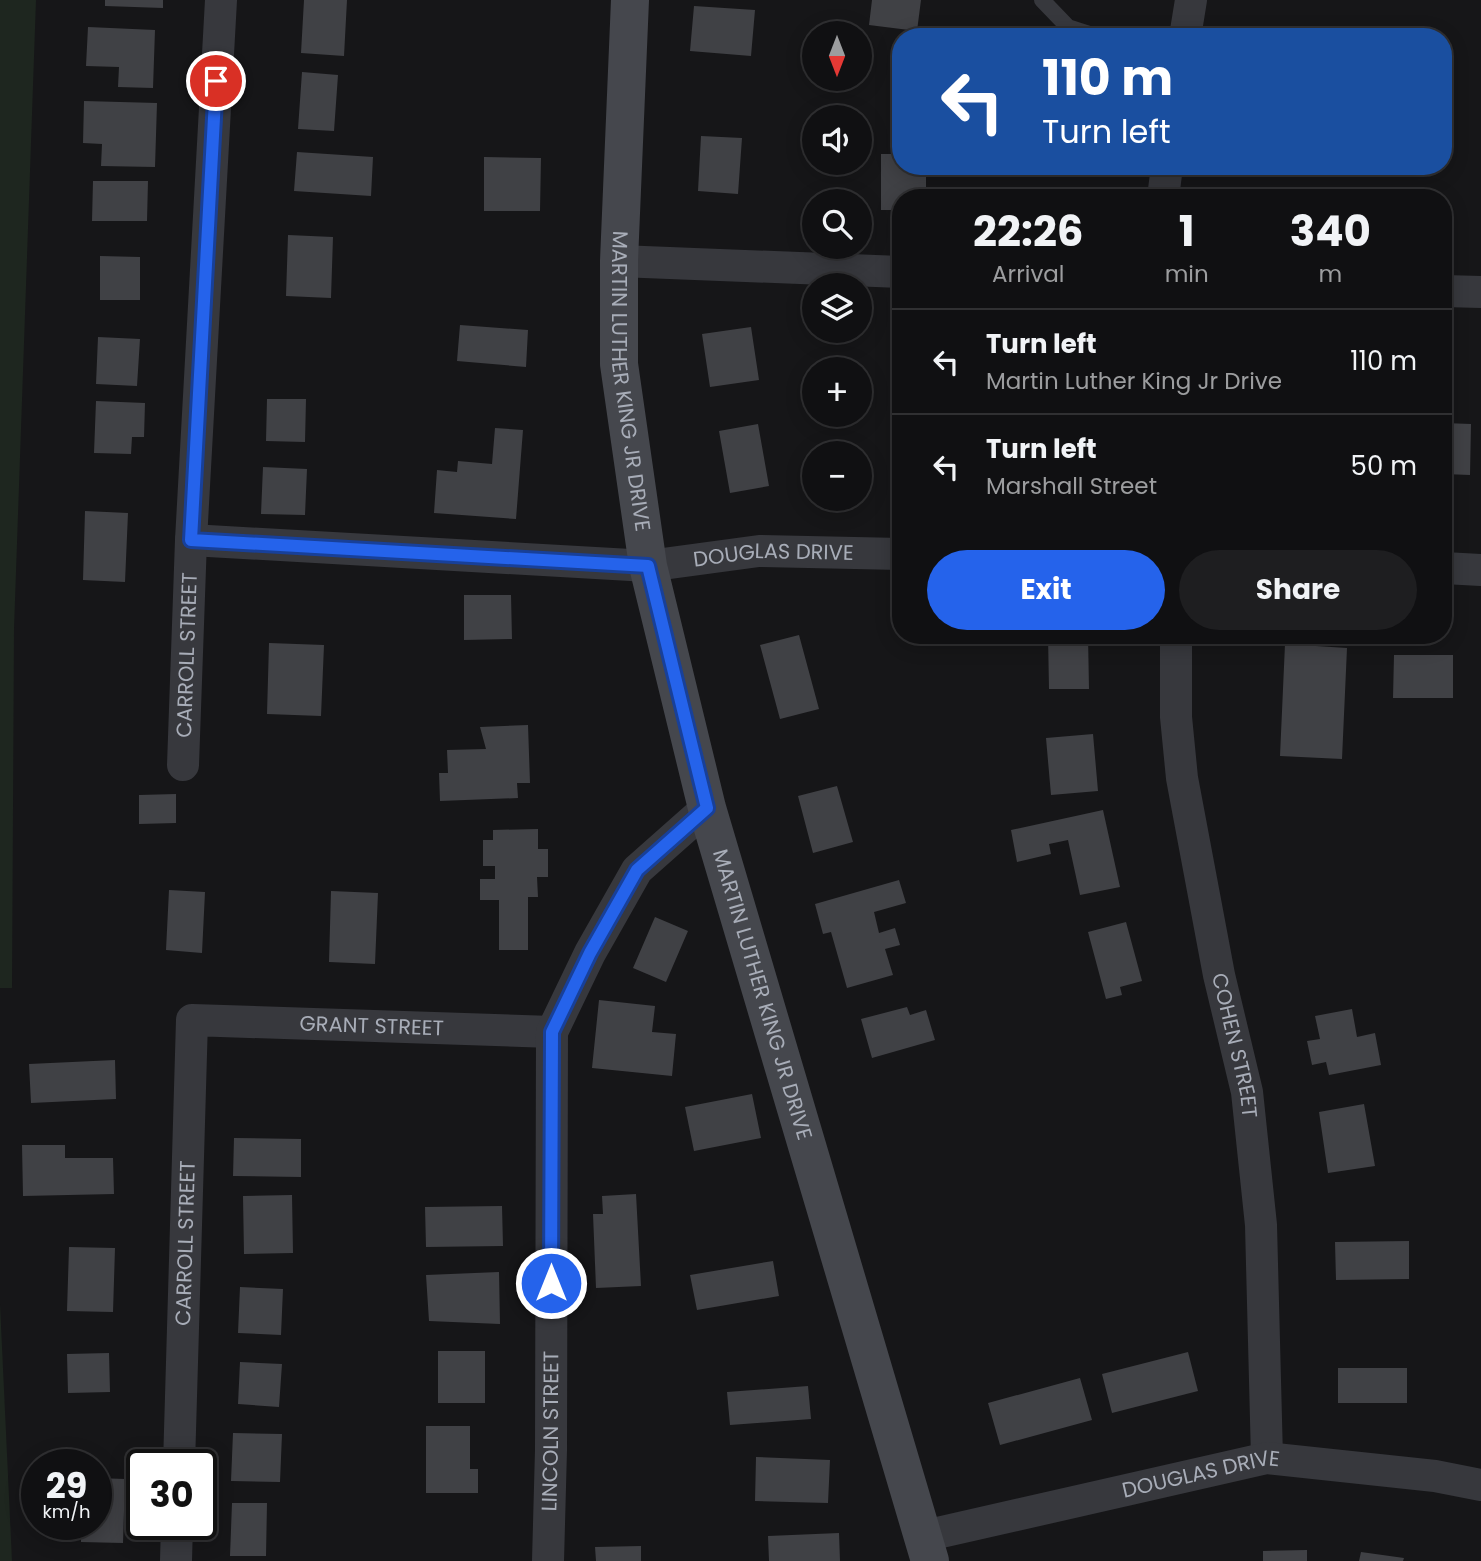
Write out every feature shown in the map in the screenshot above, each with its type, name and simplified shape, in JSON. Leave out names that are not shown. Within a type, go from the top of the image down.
[{"type":"street","name":"CARROLL STREET","points":[[183,765],[191,540],[221,0]]},
{"type":"street","name":"MARTIN LUTHER KING JR DRIVE","points":[[630,0],[619,261],[619,364],[648,566],[707,808],[927,1549]]},
{"type":"street","points":[[1186,28],[1191,0]]},
{"type":"street","points":[[619,261],[892,272]]},
{"type":"street","points":[[1452,291],[1481,292]]},
{"type":"street","name":"DOUGLAS DRIVE","points":[[191,540],[648,566],[759,551],[892,554]]},
{"type":"street","points":[[1452,568],[1481,569]]},
{"type":"street","name":"COHEN STREET","points":[[1176,644],[1176,717],[1182,778],[1220,975],[1247,1092],[1261,1225],[1267,1458]]},
{"type":"street","name":"LINCOLN STREET","points":[[548,1561],[551,1450],[552,1032],[590,953],[637,870],[707,808]]},
{"type":"street","name":"CARROLL STREET","points":[[179,1449],[192,1020]]},
{"type":"street","name":"GRANT STREET","points":[[192,1020],[552,1032]]},
{"type":"street","name":"DOUGLAS DRIVE","points":[[927,1549],[1267,1458],[1435,1476],[1481,1485]]},
{"type":"street","points":[[176,1561],[177,1540]]},
{"type":"lane","points":[[1042,0],[1071,28]]},
{"type":"shaded area","points":[[0,0],[36,0],[14,629],[12,988],[0,988]]},
{"type":"shaded area","points":[[0,1304],[12,1561],[0,1561]]},
{"type":"building","points":[[105,0],[163,0],[163,8],[105,6]]},
{"type":"building","points":[[304,0],[347,0],[344,56],[301,53]]},
{"type":"building","points":[[872,0],[921,0],[917,28],[872,25],[872,21],[869,21]]},
{"type":"building","points":[[694,6],[755,10],[751,56],[690,51]]},
{"type":"building","points":[[88,27],[155,30],[153,88],[118,87],[119,67],[86,66]]},
{"type":"building","points":[[302,72],[338,75],[334,131],[298,129]]},
{"type":"building","points":[[84,101],[157,103],[155,167],[101,166],[102,144],[83,143]]},
{"type":"building","points":[[701,136],[742,138],[738,194],[698,191]]},
{"type":"building","points":[[297,152],[373,157],[371,196],[294,191]]},
{"type":"building","points":[[881,154],[892,154],[892,175],[926,175],[926,189],[892,189],[892,210],[881,210]]},
{"type":"building","points":[[484,157],[541,158],[540,211],[484,211]]},
{"type":"building","points":[[93,181],[148,181],[147,221],[92,221]]},
{"type":"building","points":[[288,235],[333,237],[331,298],[286,296]]},
{"type":"building","points":[[100,256],[140,257],[140,300],[100,300]]},
{"type":"building","points":[[460,325],[528,330],[526,367],[457,361]]},
{"type":"building","points":[[751,327],[759,380],[710,387],[702,334]]},
{"type":"building","points":[[98,337],[140,339],[137,386],[96,384]]},
{"type":"building","points":[[267,399],[306,399],[305,442],[266,441]]},
{"type":"building","points":[[96,401],[145,403],[144,437],[132,437],[131,454],[94,453]]},
{"type":"building","points":[[1452,423],[1471,424],[1470,475],[1452,474]]},
{"type":"building","points":[[758,424],[769,486],[730,493],[719,431]]},
{"type":"building","points":[[495,428],[523,430],[516,519],[434,513],[437,470],[457,472],[458,461],[492,464]]},
{"type":"building","points":[[263,467],[307,469],[305,515],[261,514]]},
{"type":"building","points":[[85,511],[128,513],[125,582],[83,580]]},
{"type":"building","points":[[464,595],[511,595],[512,639],[464,640]]},
{"type":"building","points":[[799,635],[819,709],[780,719],[760,645]]},
{"type":"building","points":[[269,643],[324,645],[321,716],[267,714]]},
{"type":"building","points":[[1048,644],[1088,644],[1089,689],[1049,689]]},
{"type":"building","points":[[1285,644],[1347,648],[1342,759],[1280,756]]},
{"type":"building","points":[[1394,655],[1453,655],[1453,698],[1393,698]]},
{"type":"building","points":[[528,725],[530,783],[517,783],[518,798],[440,801],[439,773],[448,773],[447,750],[486,749],[480,727]]},
{"type":"building","points":[[1093,734],[1098,791],[1051,795],[1046,738]]},
{"type":"building","points":[[837,786],[853,842],[813,853],[798,796]]},
{"type":"building","points":[[176,794],[176,823],[139,824],[139,795]]},
{"type":"building","points":[[1103,810],[1120,887],[1080,895],[1068,840],[1049,844],[1051,854],[1017,862],[1011,830]]},
{"type":"building","points":[[538,829],[538,849],[548,849],[548,877],[537,877],[538,897],[528,897],[528,950],[499,950],[499,900],[480,900],[480,879],[495,879],[495,866],[483,866],[483,840],[493,840],[493,830]]},
{"type":"building","points":[[899,880],[906,903],[874,912],[879,933],[895,928],[900,945],[885,949],[893,975],[847,988],[831,932],[823,934],[815,904]]},
{"type":"building","points":[[169,890],[205,892],[202,953],[166,950]]},
{"type":"building","points":[[331,891],[378,893],[375,964],[329,962]]},
{"type":"building","points":[[655,917],[688,931],[666,982],[633,968]]},
{"type":"building","points":[[1126,922],[1142,981],[1120,987],[1122,995],[1106,999],[1088,932]]},
{"type":"building","points":[[599,1000],[655,1006],[652,1032],[676,1034],[672,1076],[592,1068]]},
{"type":"building","points":[[907,1007],[910,1015],[926,1010],[935,1040],[872,1058],[861,1019]]},
{"type":"building","points":[[1352,1009],[1357,1037],[1375,1033],[1381,1065],[1329,1075],[1326,1062],[1312,1065],[1307,1041],[1320,1039],[1315,1016]]},
{"type":"building","points":[[115,1060],[116,1099],[31,1103],[29,1064]]},
{"type":"building","points":[[752,1094],[761,1138],[694,1151],[685,1107]]},
{"type":"building","points":[[1364,1104],[1375,1166],[1328,1173],[1319,1112]]},
{"type":"building","points":[[234,1138],[301,1139],[301,1177],[233,1176]]},
{"type":"building","points":[[22,1145],[65,1145],[65,1158],[113,1158],[114,1194],[23,1196]]},
{"type":"building","points":[[636,1194],[641,1286],[596,1288],[593,1214],[603,1214],[602,1196]]},
{"type":"building","points":[[292,1195],[293,1253],[244,1254],[243,1196]]},
{"type":"building","points":[[502,1206],[503,1246],[426,1247],[425,1207]]},
{"type":"building","points":[[1409,1241],[1409,1279],[1336,1280],[1335,1242]]},
{"type":"building","points":[[69,1247],[115,1248],[113,1312],[67,1311]]},
{"type":"building","points":[[773,1261],[779,1296],[697,1310],[690,1275]]},
{"type":"building","points":[[499,1272],[500,1324],[429,1321],[426,1275]]},
{"type":"building","points":[[240,1287],[283,1289],[281,1335],[238,1333]]},
{"type":"building","points":[[438,1351],[485,1351],[485,1403],[438,1403]]},
{"type":"building","points":[[1188,1352],[1198,1391],[1112,1413],[1102,1374]]},
{"type":"building","points":[[109,1353],[110,1392],[68,1393],[67,1354]]},
{"type":"building","points":[[240,1362],[282,1364],[279,1407],[238,1404]]},
{"type":"building","points":[[1338,1368],[1407,1368],[1407,1403],[1338,1403]]},
{"type":"building","points":[[1080,1378],[1092,1420],[1000,1445],[988,1403]]},
{"type":"building","points":[[808,1386],[811,1419],[730,1425],[727,1392]]},
{"type":"building","points":[[426,1426],[470,1426],[470,1469],[478,1469],[478,1493],[426,1493]]},
{"type":"building","points":[[233,1433],[282,1434],[280,1482],[231,1481]]},
{"type":"building","points":[[756,1457],[830,1460],[828,1503],[755,1501]]},
{"type":"building","points":[[112,1479],[125,1479],[123,1543],[81,1542],[112,1540]]},
{"type":"building","points":[[232,1503],[267,1503],[266,1556],[230,1556]]},
{"type":"building","points":[[839,1533],[840,1561],[769,1561],[768,1536]]},
{"type":"building","points":[[641,1546],[641,1561],[596,1561],[595,1547]]},
{"type":"building","points":[[1307,1550],[1307,1561],[1263,1561],[1263,1551]]},
{"type":"building","points":[[1361,1552],[1404,1558],[1403,1561],[1359,1561]]},
{"type":"route","points":[[216,81],[191,540],[648,566],[707,808],[637,870],[590,953],[552,1032],[551,1283]]}]
